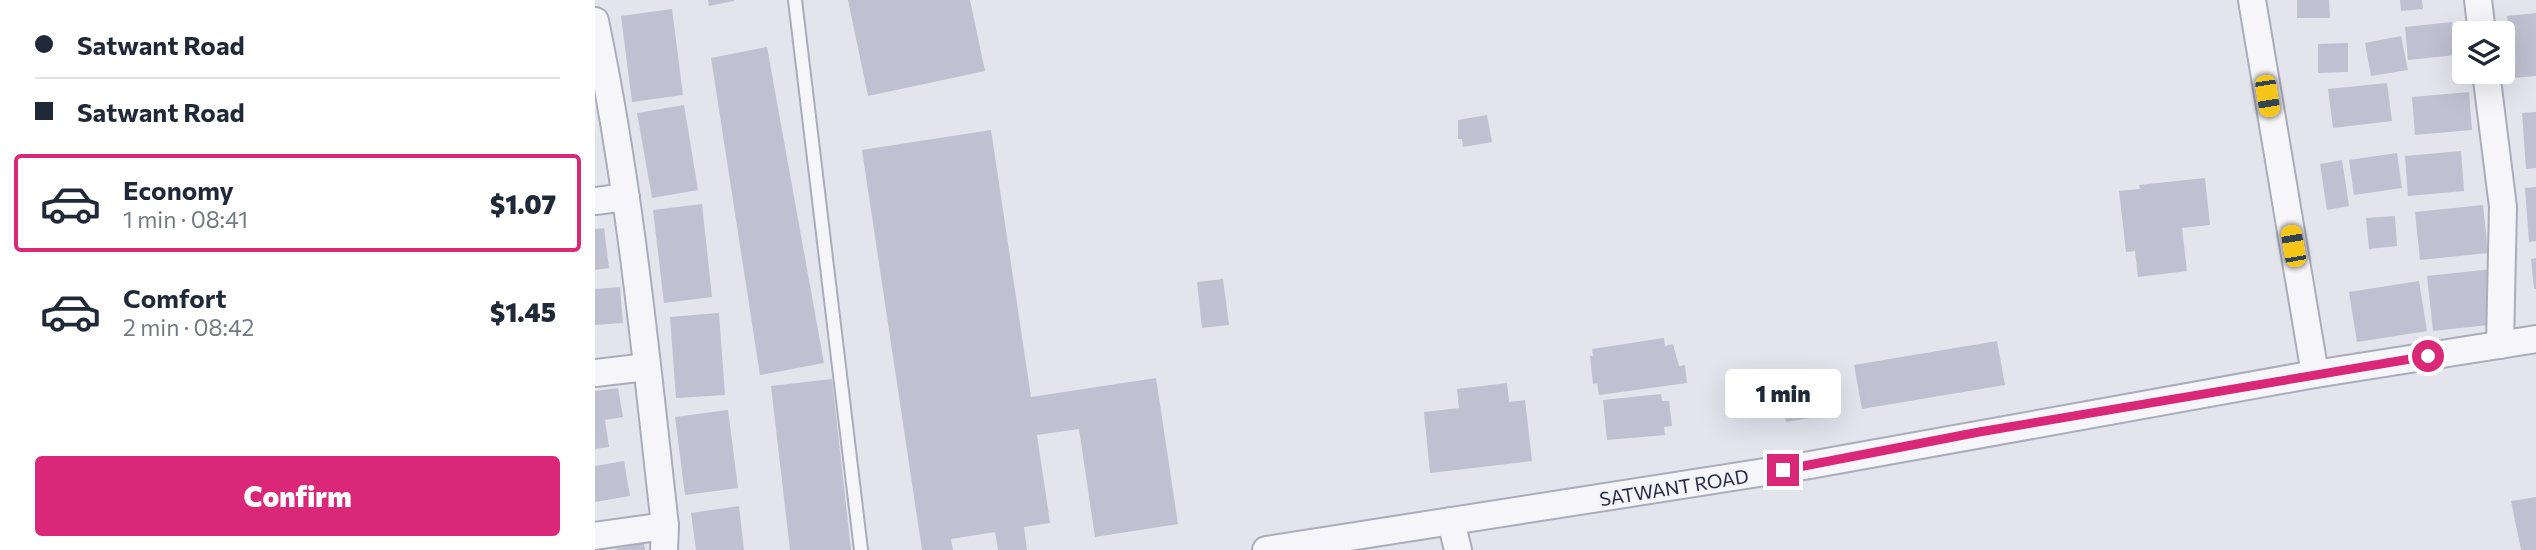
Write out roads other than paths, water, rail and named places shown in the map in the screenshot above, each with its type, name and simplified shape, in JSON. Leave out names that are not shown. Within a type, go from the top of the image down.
[{"type":"street","points":[[2252,0],[2315,374]]},
{"type":"street","points":[[2477,0],[2480,21]]},
{"type":"street","points":[[595,21],[611,99],[626,197],[665,538],[595,536]]},
{"type":"street","points":[[2488,84],[2503,206],[2500,345]]},
{"type":"street","points":[[595,201],[626,197]]},
{"type":"street","name":"SATWANT ROAD","points":[[1266,550],[1810,466],[1979,432],[2536,339]]},
{"type":"street","points":[[595,373],[647,367]]},
{"type":"street","points":[[1451,521],[1458,550]]},
{"type":"lane","points":[[795,0],[862,550]]}]
